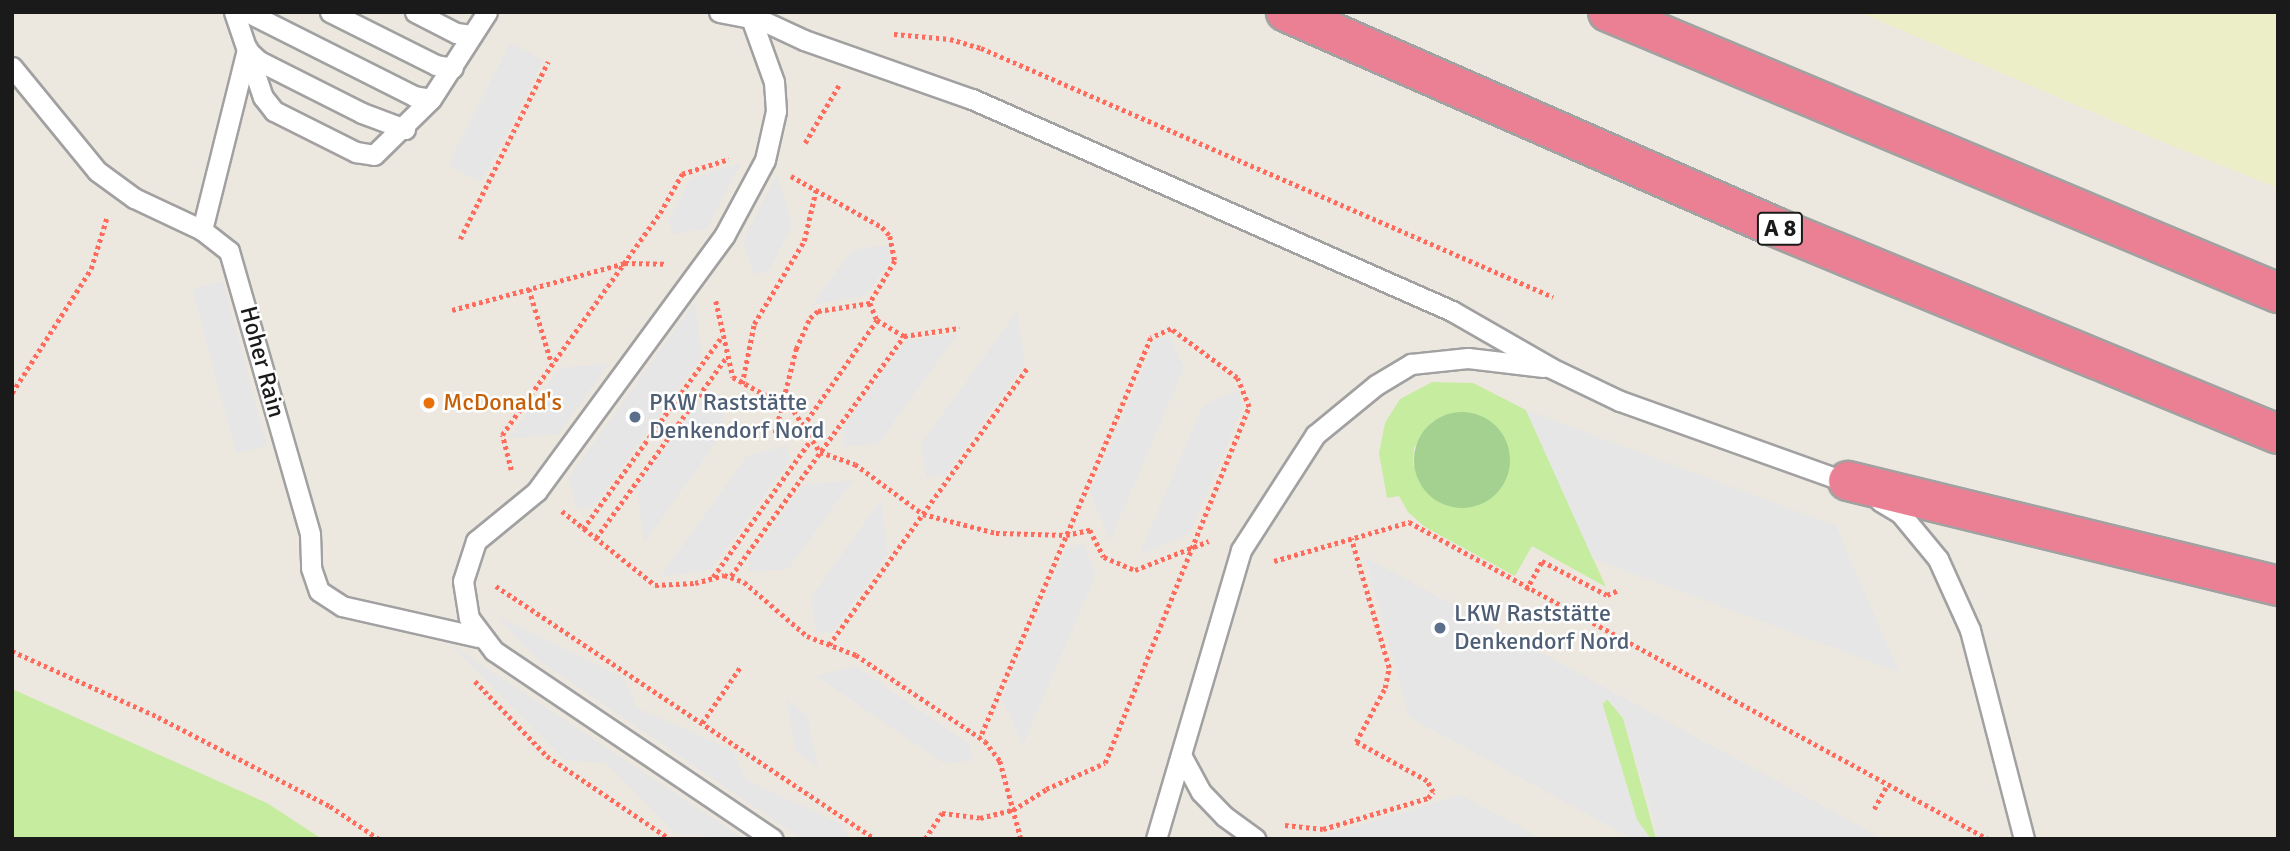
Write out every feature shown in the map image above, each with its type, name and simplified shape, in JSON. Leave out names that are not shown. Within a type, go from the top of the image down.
[{"type":"highway","name":"A 8","points":[[1286,12],[1773,226],[2278,434]]},
{"type":"highway","points":[[1608,12],[2278,293]]},
{"type":"highway","points":[[1848,481],[2278,586]]},
{"type":"lane","points":[[234,12],[263,97],[274,111],[354,151],[374,155],[405,129],[431,99],[487,12]]},
{"type":"lane","points":[[247,12],[387,83],[431,99]]},
{"type":"lane","points":[[418,14],[456,33],[474,32],[505,12]]},
{"type":"lane","points":[[719,12],[748,15],[972,99],[1452,311],[1550,368],[1714,437],[1848,481],[1900,513],[1938,559],[1970,630],[2024,839]]},
{"type":"lane","points":[[336,15],[404,49],[453,68]]},
{"type":"lane","points":[[748,15],[774,82],[772,134],[765,160],[724,236],[537,491],[476,541],[466,567],[465,601],[479,637],[521,671],[773,839]]},
{"type":"lane","points":[[247,49],[259,61],[371,117],[405,129]]},
{"type":"lane","points":[[202,230],[247,49]]},
{"type":"lane","name":"Hoher Rain","points":[[12,67],[97,171],[134,198],[202,230],[229,251],[235,264],[310,534],[311,568],[319,591],[342,606],[479,637]]},
{"type":"lane","points":[[1156,839],[1241,550],[1315,435],[1376,385],[1410,364],[1468,358],[1550,368]]},
{"type":"lane","points":[[1181,755],[1200,792],[1224,817],[1256,839]]},
{"type":"path","points":[[801,152],[811,129],[832,103],[859,28],[973,45],[1553,297]]},
{"type":"path","points":[[460,239],[548,62]]},
{"type":"path","points":[[791,176],[796,164]]},
{"type":"path","points":[[742,384],[754,324],[804,241],[816,190],[882,227],[890,236],[895,261],[870,303],[813,313],[796,349],[785,403],[775,433]]},
{"type":"path","points":[[12,393],[81,288],[99,252]]},
{"type":"path","points":[[452,310],[625,263],[657,261],[691,280],[716,301],[726,358],[733,377],[742,384],[785,403],[820,452],[855,464],[923,514],[996,533],[1066,535],[1090,530],[1104,557],[1135,570],[1209,541],[1275,561],[1409,522],[1526,590],[1988,839]]},
{"type":"path","points":[[625,263],[501,438],[512,471],[655,585],[731,576],[751,587],[807,636],[856,655],[980,738],[1000,761],[1021,839]]},
{"type":"path","points":[[529,289],[552,365]]},
{"type":"path","points":[[870,303],[877,320],[904,336],[958,328]]},
{"type":"path","points":[[803,426],[877,320]]},
{"type":"path","points":[[925,839],[942,813],[980,818],[1013,810],[1046,789],[1105,763],[1177,592],[1191,548],[1249,407],[1237,378],[1171,329],[1151,338],[980,738]]},
{"type":"path","points":[[583,529],[722,336]]},
{"type":"path","points":[[731,576],[904,336]]},
{"type":"path","points":[[596,538],[726,358]]},
{"type":"path","points":[[829,645],[1028,367]]},
{"type":"path","points":[[712,578],[810,441]]},
{"type":"path","points":[[1282,824],[1323,829],[1428,798],[1433,792],[1427,781],[1356,742],[1385,688],[1389,668],[1350,538]]},
{"type":"path","points":[[1526,590],[1542,561],[1607,595],[1619,590]]},
{"type":"path","points":[[466,567],[875,839]]},
{"type":"path","points":[[12,650],[158,717],[330,806],[379,839]]},
{"type":"path","points":[[702,723],[741,666]]},
{"type":"path","points":[[1874,809],[1887,786]]},
{"type":"green space","points":[[1859,12],[2278,12],[2278,188],[2160,141]]},
{"type":"green space","points":[[1432,382],[1473,383],[1526,410],[1606,587],[1532,546],[1515,576],[1425,527],[1408,512],[1399,496],[1387,498],[1379,453],[1385,423],[1400,399]],"holes":[[[1477,414],[1502,433],[1510,462],[1499,491],[1413,465],[1414,448],[1432,422]]]},
{"type":"green space","points":[[1453,412],[1471,412],[1489,420],[1502,433],[1510,451],[1507,479],[1489,500],[1471,508],[1453,508],[1435,500],[1422,487],[1414,469],[1414,451],[1422,433],[1435,420]]},
{"type":"green space","points":[[12,689],[267,803],[322,839],[12,839]]},
{"type":"green space","points":[[1606,698],[1623,718],[1656,839],[1649,837],[1637,820],[1602,702]]},
{"type":"shaded area","points":[[510,43],[544,60],[482,182],[448,165]]},
{"type":"shaded area","points":[[741,163],[707,229],[672,234],[669,219],[690,179]]},
{"type":"shaded area","points":[[777,174],[792,226],[769,270],[754,275],[743,240]]},
{"type":"shaded area","points":[[889,245],[891,260],[865,296],[812,305],[852,250]]},
{"type":"shaded area","points":[[223,281],[267,445],[236,453],[192,289]]},
{"type":"shaded area","name":"PKW Raststätte Denkendorf Nord","points":[[695,302],[702,356],[594,506],[577,510],[568,478]]},
{"type":"shaded area","points":[[1017,311],[1025,363],[945,476],[926,477],[921,444]]},
{"type":"shaded area","name":"PKW Raststätte Denkendorf Nord","points":[[958,333],[878,444],[844,447],[843,428],[906,341]]},
{"type":"shaded area","points":[[1169,335],[1184,368],[1110,541],[1090,492],[1155,341]]},
{"type":"shaded area","name":"PKW Raststätte Denkendorf Nord","points":[[609,364],[558,434],[508,439],[559,368]]},
{"type":"shaded area","points":[[1238,390],[1243,407],[1190,533],[1139,555],[1203,405]]},
{"type":"shaded area","name":"PKW Raststätte Denkendorf Nord","points":[[720,394],[725,430],[644,543],[637,487],[704,395]]},
{"type":"shaded area","name":"LKW Raststätte Denkendorf Nord","points":[[1526,410],[1836,526],[1899,672],[1593,559]]},
{"type":"shaded area","name":"PKW Raststätte Denkendorf Nord","points":[[787,445],[789,461],[711,570],[660,577],[747,456]]},
{"type":"shaded area","name":"PKW Raststätte Denkendorf Nord","points":[[853,480],[788,569],[749,572],[749,559],[803,485]]},
{"type":"shaded area","points":[[881,500],[888,554],[833,631],[816,633],[811,597]]},
{"type":"shaded area","points":[[1083,543],[1096,574],[1023,745],[1002,699],[1066,549]]},
{"type":"shaded area","name":"LKW Raststätte Denkendorf Nord","points":[[1365,557],[1874,834],[1876,839],[1655,839],[1658,834],[1623,718],[1608,699],[1602,704],[1637,820],[1651,839],[1633,839],[1409,717]]},
{"type":"shaded area","points":[[496,616],[624,678],[637,708],[732,750],[746,780],[842,824],[849,839],[802,839],[538,660]]},
{"type":"shaded area","points":[[449,643],[744,839],[676,834],[606,763],[564,760]]},
{"type":"shaded area","points":[[855,666],[969,744],[973,760],[945,764],[816,676]]},
{"type":"shaded area","points":[[786,700],[807,715],[818,767],[796,752]]},
{"type":"shaded area","points":[[1461,795],[1542,839],[1311,839]]},
{"type":"place","name":"McDonald's","points":[[429,403]]},
{"type":"place","name":"PKW Raststätte Denkendorf Nord","points":[[635,417]]},
{"type":"place","name":"LKW Raststätte Denkendorf Nord","points":[[1440,628]]}]
